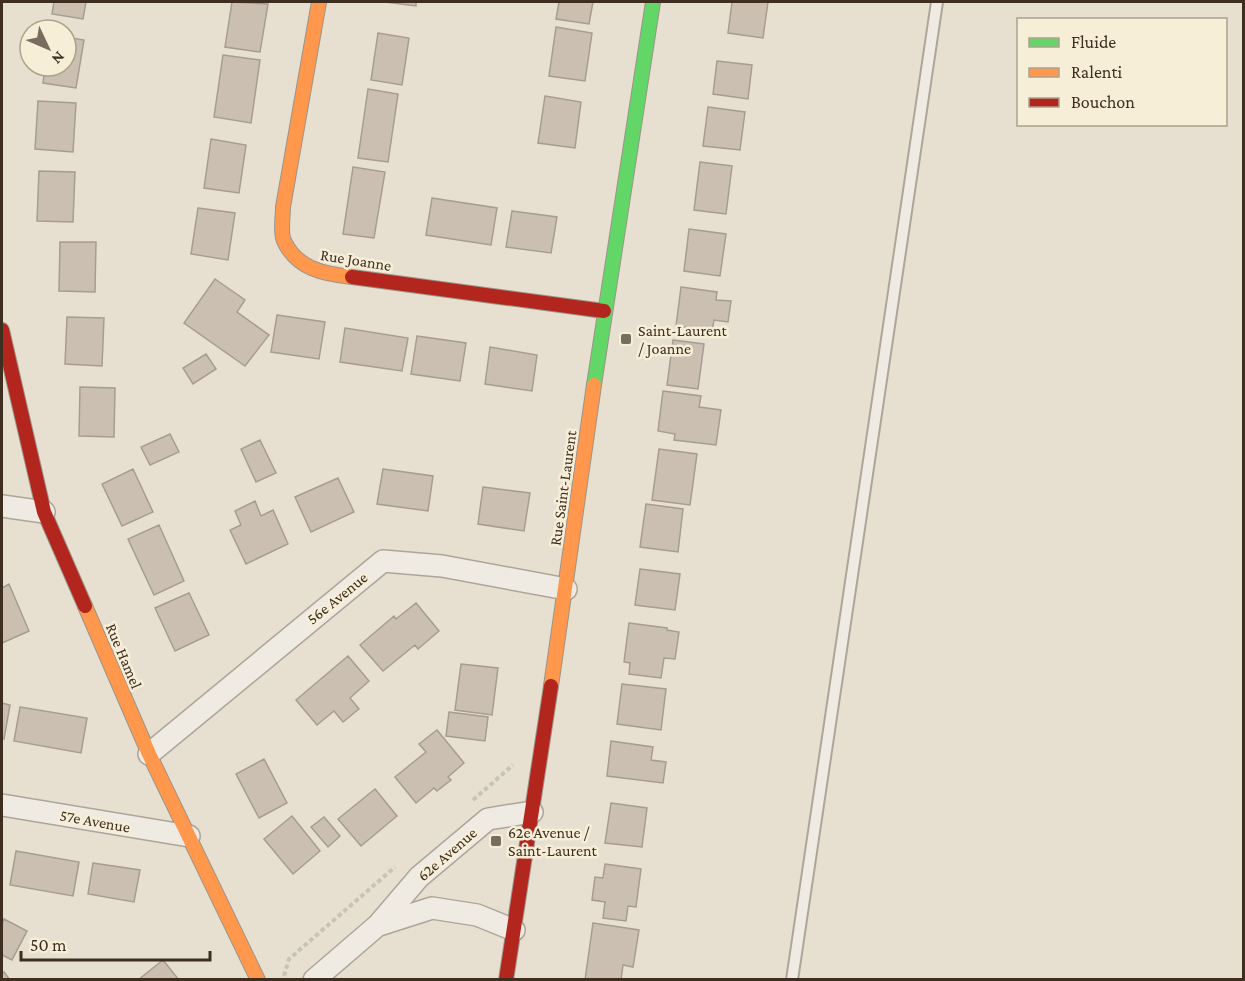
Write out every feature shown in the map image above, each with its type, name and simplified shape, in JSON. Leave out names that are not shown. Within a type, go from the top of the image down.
[{"type":"street","name":"Rue Joanne","points":[[319,2],[283,207],[283,239],[294,255],[308,268],[342,276],[604,311]]},
{"type":"street","name":"Rue Saint-Laurent","points":[[506,980],[566,589],[604,311],[653,2]]},
{"type":"street","name":"Rue Hamel","points":[[2,330],[44,512],[149,754],[258,980]]},
{"type":"street","points":[[2,506],[44,512]]},
{"type":"street","name":"56e Avenue","points":[[149,754],[383,561],[442,566],[566,589]]},
{"type":"street","name":"57e Avenue","points":[[2,805],[189,836]]},
{"type":"street","name":"62e Avenue","points":[[314,980],[378,925],[418,877],[489,819],[532,812]]},
{"type":"street","name":"62e Avenue","points":[[378,925],[432,908],[477,915],[514,930]]},
{"type":"lane","points":[[792,980],[937,2]]},
{"type":"building","points":[[54,2],[86,2],[83,19],[52,14]]},
{"type":"building","points":[[232,2],[268,4],[260,52],[225,47]]},
{"type":"building","points":[[385,2],[416,2],[416,6]]},
{"type":"building","points":[[559,2],[593,2],[589,24],[556,19]]},
{"type":"building","points":[[732,2],[768,2],[763,38],[728,33]]},
{"type":"building","points":[[556,27],[592,33],[585,81],[549,76]]},
{"type":"building","points":[[378,33],[409,38],[402,85],[371,80]]},
{"type":"building","points":[[78,39],[84,40],[78,76]]},
{"type":"building","points":[[223,55],[260,60],[251,123],[214,117]]},
{"type":"building","points":[[717,61],[752,65],[748,99],[713,94]]},
{"type":"building","points":[[44,78],[78,78],[76,88],[43,83]]},
{"type":"building","points":[[368,89],[398,94],[388,162],[358,158]]},
{"type":"building","points":[[545,96],[581,102],[575,148],[538,143]]},
{"type":"building","points":[[38,101],[76,103],[73,152],[35,149]]},
{"type":"building","points":[[708,107],[745,112],[740,150],[703,146]]},
{"type":"building","points":[[211,139],[246,145],[239,193],[204,188]]},
{"type":"building","points":[[700,162],[732,166],[726,214],[694,210]]},
{"type":"building","points":[[353,167],[385,172],[374,238],[343,234]]},
{"type":"building","points":[[39,171],[75,172],[73,222],[37,221]]},
{"type":"building","points":[[432,198],[497,208],[491,245],[426,235]]},
{"type":"building","points":[[198,208],[235,213],[228,260],[191,254]]},
{"type":"building","points":[[512,211],[557,217],[551,253],[506,247]]},
{"type":"building","points":[[689,229],[726,234],[720,276],[684,271]]},
{"type":"building","points":[[60,242],[96,242],[95,292],[59,291]]},
{"type":"building","points":[[215,279],[245,300],[237,312],[269,335],[245,366],[184,323]]},
{"type":"building","points":[[681,287],[717,292],[716,300],[731,301],[728,322],[714,320],[712,331],[676,326]]},
{"type":"building","points":[[277,315],[325,322],[319,359],[271,352]]},
{"type":"building","points":[[67,317],[104,318],[102,366],[65,364]]},
{"type":"building","points":[[345,328],[408,338],[402,371],[340,362]]},
{"type":"building","points":[[417,336],[466,343],[460,381],[411,374]]},
{"type":"building","points":[[673,340],[704,344],[698,389],[667,385]]},
{"type":"building","points":[[490,347],[537,355],[532,391],[485,384]]},
{"type":"building","points":[[206,354],[216,369],[193,384],[183,368]]},
{"type":"building","points":[[80,387],[115,388],[114,437],[79,436]]},
{"type":"building","points":[[663,391],[701,396],[699,407],[721,410],[716,445],[674,440],[675,434],[658,431]]},
{"type":"building","points":[[170,434],[179,452],[150,465],[141,447]]},
{"type":"building","points":[[260,440],[276,473],[256,482],[241,449]]},
{"type":"building","points":[[659,449],[697,454],[690,505],[652,500]]},
{"type":"building","points":[[133,469],[153,512],[122,526],[102,484]]},
{"type":"building","points":[[383,469],[433,476],[428,511],[377,504]]},
{"type":"building","points":[[338,478],[354,512],[311,532],[295,497]]},
{"type":"building","points":[[483,487],[530,493],[524,531],[478,524]]},
{"type":"building","points":[[255,501],[261,516],[273,510],[288,544],[246,564],[230,530],[241,525],[235,511]]},
{"type":"building","points":[[646,504],[683,509],[678,552],[640,547]]},
{"type":"building","points":[[159,525],[184,581],[154,595],[128,539]]},
{"type":"building","points":[[640,569],[680,574],[675,610],[635,605]]},
{"type":"building","points":[[9,584],[29,631],[2,643],[2,588]]},
{"type":"building","points":[[189,593],[209,635],[175,651],[155,608]]},
{"type":"building","points":[[416,603],[439,631],[418,649],[415,645],[383,671],[360,645],[394,616],[396,619]]},
{"type":"building","points":[[629,623],[667,628],[667,630],[679,632],[675,659],[664,658],[661,678],[629,674],[630,663],[624,662]]},
{"type":"building","points":[[348,656],[369,681],[350,698],[359,709],[343,722],[334,711],[317,725],[296,700]]},
{"type":"building","points":[[461,664],[498,668],[492,715],[455,710]]},
{"type":"building","points":[[622,684],[666,689],[661,730],[617,724]]},
{"type":"building","points":[[2,703],[10,705],[4,739],[2,739]]},
{"type":"building","points":[[20,707],[87,718],[81,753],[14,741]]},
{"type":"building","points":[[449,712],[488,717],[485,741],[446,736]]},
{"type":"building","points":[[437,730],[464,763],[448,777],[451,780],[437,791],[434,788],[416,803],[395,777],[426,752],[419,744]]},
{"type":"building","points":[[611,741],[653,747],[651,760],[666,762],[663,783],[607,776]]},
{"type":"building","points":[[264,759],[287,803],[259,818],[236,774]]},
{"type":"building","points":[[375,789],[397,816],[361,846],[338,819]]},
{"type":"building","points":[[611,803],[647,808],[642,847],[605,843]]},
{"type":"building","points":[[292,816],[320,851],[293,874],[264,839]]},
{"type":"building","points":[[324,817],[340,836],[328,847],[311,827]]},
{"type":"building","points":[[16,851],[79,862],[73,896],[10,885]]},
{"type":"building","points":[[93,863],[140,870],[134,902],[88,894]]},
{"type":"building","points":[[605,864],[641,869],[636,907],[628,906],[626,921],[603,918],[605,902],[592,900],[595,877],[603,878]]},
{"type":"building","points":[[4,919],[27,931],[12,960],[2,955]]},
{"type":"building","points":[[593,923],[639,930],[633,967],[623,965],[621,980],[585,980]]},
{"type":"building","points":[[163,960],[179,980],[138,980]]},
{"type":"building","points":[[4,972],[10,980],[2,980]]},
{"type":"traffic: fast","points":[[594,385],[653,2]]},
{"type":"traffic: slow","points":[[319,2],[283,207],[282,233],[290,250],[304,264],[322,272],[352,277]]},
{"type":"traffic: slow","points":[[551,686],[594,385]]},
{"type":"traffic: slow","points":[[85,606],[149,754],[258,980]]},
{"type":"traffic: jam","points":[[352,277],[604,311]]},
{"type":"traffic: jam","points":[[2,330],[44,512],[85,606]]},
{"type":"traffic: jam","points":[[506,980],[551,686]]},
{"type":"place","name":"Saint-Laurent / Joanne","points":[[626,339]]},
{"type":"place","name":"62e Avenue / Saint-Laurent","points":[[496,841]]}]
